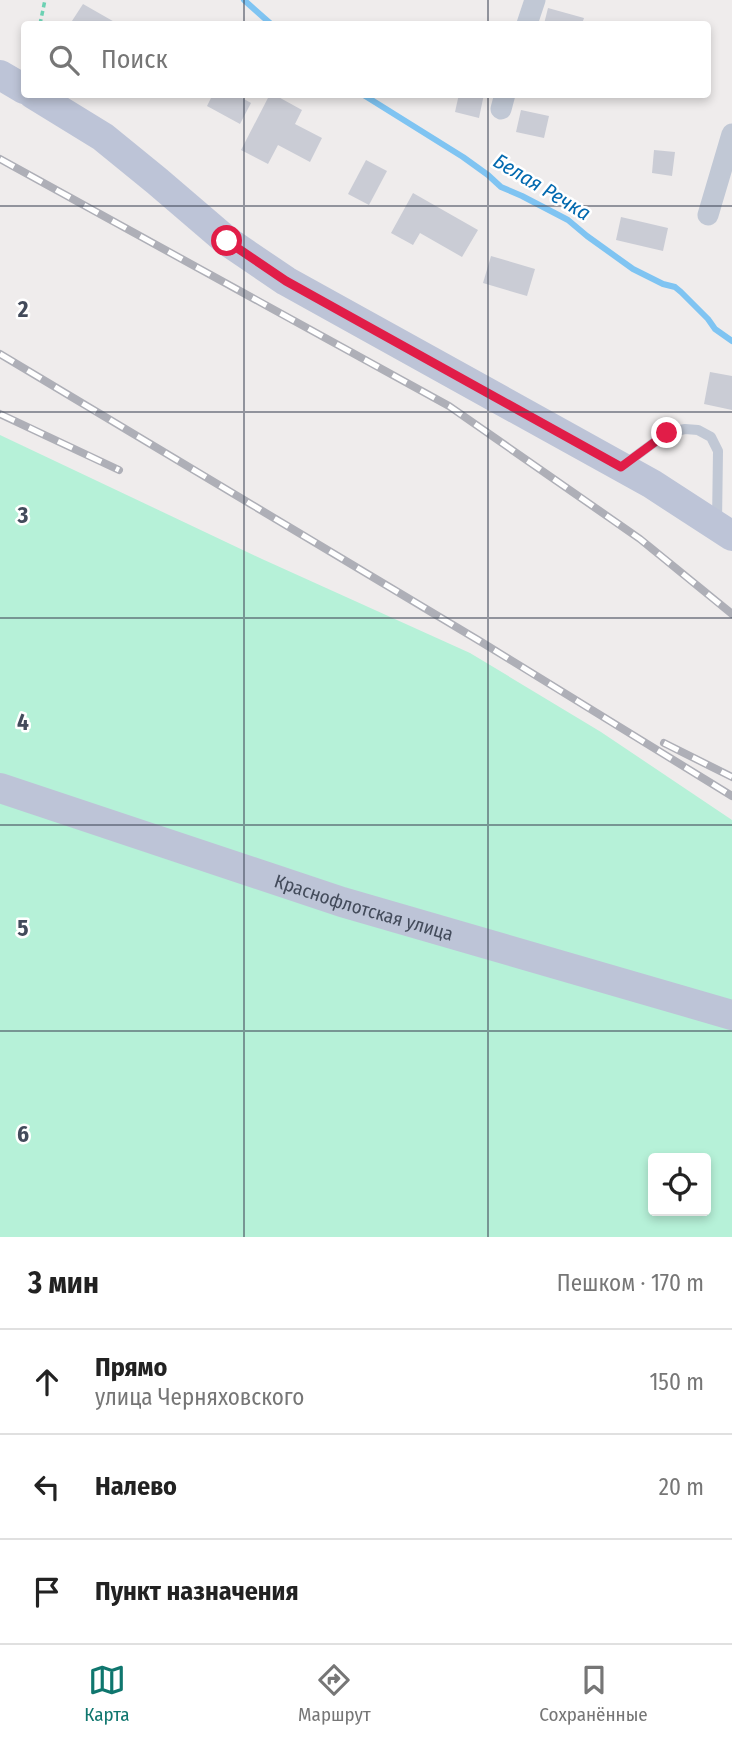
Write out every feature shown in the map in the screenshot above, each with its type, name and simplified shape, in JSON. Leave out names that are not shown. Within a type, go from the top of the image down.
[{"type":"main road","points":[[0,75],[21,87]]},
{"type":"main road","points":[[39,98],[103,138],[227,241],[286,281],[652,484],[724,531]]},
{"type":"main road","name":"Краснофлотская улица","points":[[0,788],[342,902],[732,1014]]},
{"type":"street","points":[[528,21],[535,0]]},
{"type":"street","points":[[708,215],[732,134]]},
{"type":"lane","points":[[621,467],[667,433],[685,429],[698,430],[711,437],[718,451],[724,531]]},
{"type":"path","points":[[41,21],[45,0]]},
{"type":"green space","points":[[0,435],[262,559],[470,653],[601,732],[732,820],[732,1237],[0,1237]]},
{"type":"building","points":[[83,4],[113,21],[72,21]]},
{"type":"building","points":[[548,8],[584,18],[583,21],[545,21]]},
{"type":"building","points":[[211,98],[242,98],[251,103],[240,124],[207,106]]},
{"type":"building","points":[[268,98],[280,98],[302,110],[295,124],[322,138],[310,162],[278,145],[268,164],[241,150]]},
{"type":"building","points":[[458,98],[483,98],[479,118],[455,112]]},
{"type":"building","points":[[521,110],[549,116],[544,138],[516,132]]},
{"type":"building","points":[[654,150],[675,152],[672,176],[652,173]]},
{"type":"building","points":[[366,160],[387,171],[369,205],[348,194]]},
{"type":"building","points":[[413,193],[478,230],[462,257],[420,233],[413,245],[391,233]]},
{"type":"building","points":[[621,217],[668,228],[663,251],[616,240]]},
{"type":"building","points":[[491,256],[535,269],[527,296],[483,283]]},
{"type":"building","points":[[710,372],[732,376],[732,410],[704,404]]},
{"type":"waterway","name":"Белая Речка","points":[[244,0],[268,21]]},
{"type":"waterway","name":"Белая Речка","points":[[368,98],[463,157],[501,187],[568,220],[633,269],[675,287],[715,329],[732,341]]},
{"type":"railway","points":[[0,159],[449,406],[640,539],[732,614]]},
{"type":"railway","points":[[0,354],[478,640],[732,796]]},
{"type":"railway","points":[[0,414],[119,470]]},
{"type":"railway","points":[[664,743],[732,777]]},
{"type":"route","points":[[227,241],[286,281],[621,467],[667,433]]}]
